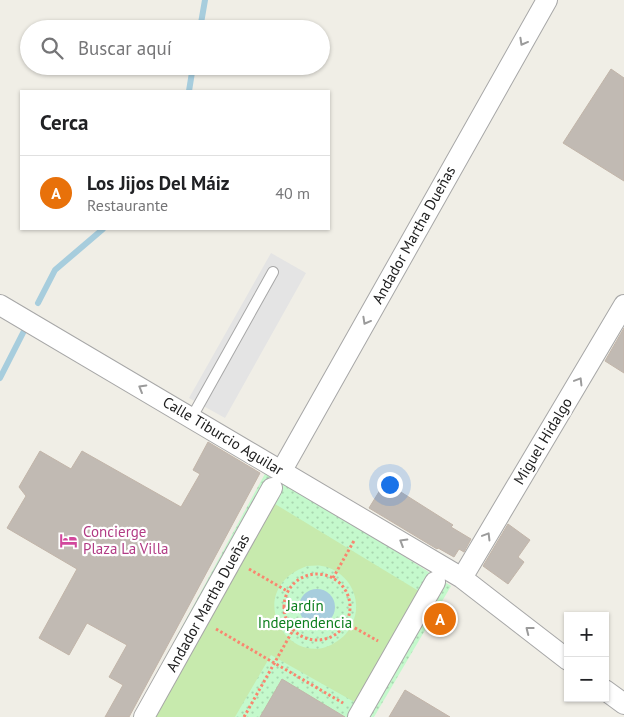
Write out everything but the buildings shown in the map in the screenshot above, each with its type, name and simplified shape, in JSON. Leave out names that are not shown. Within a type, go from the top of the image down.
[{"type":"street","name":"Andador Martha Dueñas","points":[[282,470],[547,0]]},
{"type":"street","name":"Calle Tiburcio Aguilar","points":[[0,305],[282,470],[447,576],[564,657]]},
{"type":"street","name":"Miguel Hidalgo","points":[[359,715],[396,651],[624,305]]},
{"type":"street","name":"Andador Martha Dueñas","points":[[144,717],[272,488]]},
{"type":"street","points":[[609,693],[624,704]]},
{"type":"lane","points":[[192,417],[273,272]]},
{"type":"path","points":[[333,578],[356,537]]},
{"type":"path","points":[[232,559],[287,591]]},
{"type":"path","points":[[322,574],[333,578],[342,585],[348,595],[350,606],[349,617],[346,623],[335,635],[324,640],[302,637],[292,630],[286,622],[283,612],[287,591],[293,583],[307,575],[322,574]]},
{"type":"path","points":[[198,619],[359,715]]},
{"type":"path","points":[[346,623],[396,651]]},
{"type":"path","points":[[244,717],[292,630]]},
{"type":"green space","name":"Jardín Independencia","points":[[267,470],[451,586],[374,717],[133,717]]},
{"type":"green space","points":[[275,504],[422,593],[358,704],[271,655],[235,717],[155,717]],"holes":[[[307,566],[322,566],[340,574],[352,588],[356,606],[352,624],[346,634],[331,645],[314,649],[299,645],[286,636],[278,622],[274,607],[277,591],[288,577]]]},
{"type":"shaded area","points":[[271,253],[306,273],[225,418],[189,398]]},
{"type":"water","points":[[317,589],[330,594],[335,607],[330,620],[317,625],[304,620],[299,607],[304,594]]},
{"type":"waterway","points":[[202,20],[205,0]]},
{"type":"waterway","points":[[189,90],[192,75]]},
{"type":"waterway","points":[[38,303],[55,270],[102,230]]},
{"type":"waterway","points":[[0,378],[27,325]]},
{"type":"place","name":"Concierge Plaza La Villa","points":[[69,541]]},
{"type":"place","name":"Los Jijos Del Máiz","points":[[440,619]]}]
